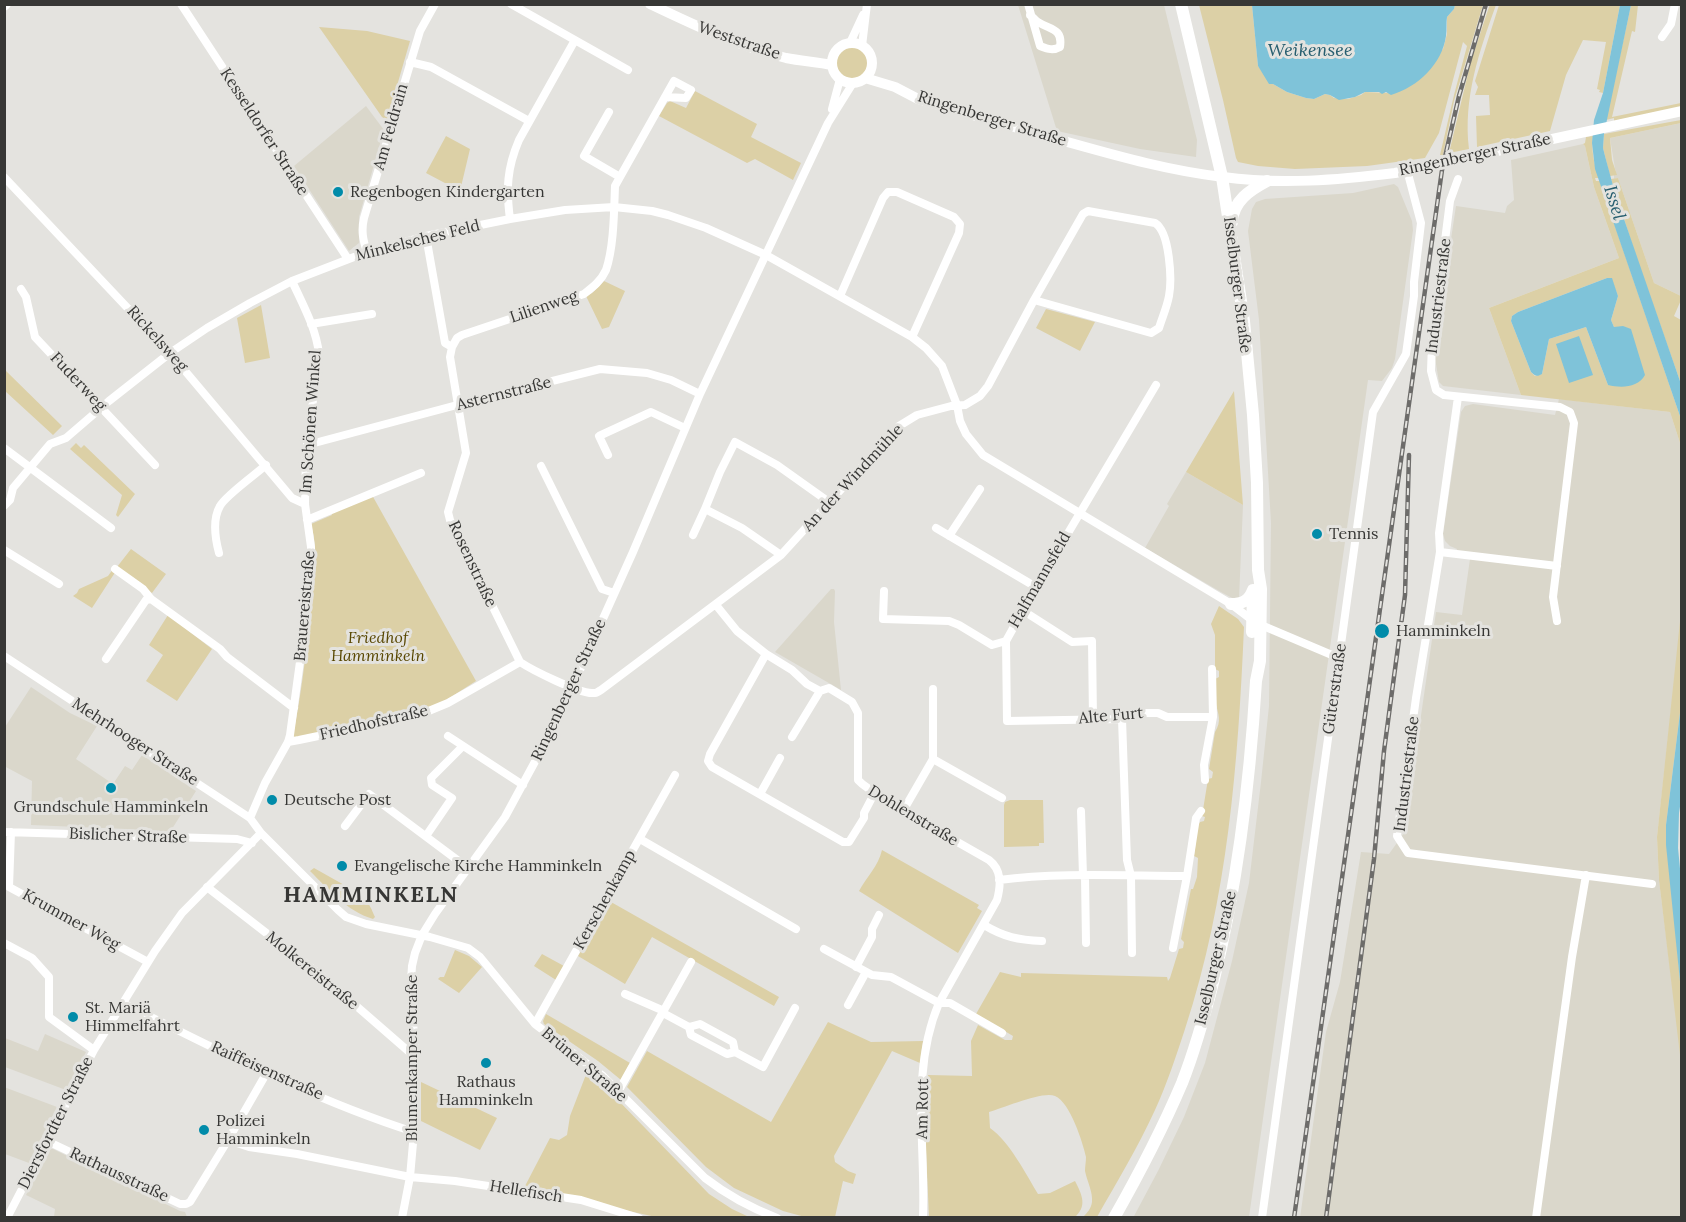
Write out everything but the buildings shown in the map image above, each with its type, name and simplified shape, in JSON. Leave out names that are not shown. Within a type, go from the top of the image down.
[{"type":"main road","name":"Weststraße","points":[[650,4],[698,28],[753,49],[788,58],[832,65]]},
{"type":"main road","name":"Isselburger Straße","points":[[1181,4],[1222,177],[1244,321],[1257,483],[1258,570],[1261,589],[1256,623]]},
{"type":"main road","points":[[850,44],[862,46],[870,55],[871,67],[865,78],[853,83],[840,79],[834,73],[832,65],[835,53],[844,45],[850,44]]},
{"type":"main road","name":"Ringenberger Straße","points":[[871,67],[895,87]]},
{"type":"main road","name":"Ringenberger Straße","points":[[865,78],[895,87],[918,99],[947,108],[1111,154],[1166,168],[1267,181],[1301,182],[1356,178],[1407,170],[1682,111]]},
{"type":"main road","points":[[1232,238],[1233,216],[1237,204],[1251,190],[1267,181]]},
{"type":"main road","name":"Isselburger Straße","points":[[1114,1218],[1149,1155],[1182,1082],[1206,1012],[1226,931],[1242,831],[1256,681],[1260,661],[1254,589],[1258,570]]},
{"type":"main road","points":[[1231,604],[1240,604],[1249,599],[1254,589]]},
{"type":"street","name":"Kesseldorfer Straße","points":[[181,4],[348,259]]},
{"type":"street","name":"Am Feldrain","points":[[367,252],[362,229],[364,218],[420,31],[435,4]]},
{"type":"street","points":[[511,4],[628,70]]},
{"type":"street","points":[[1028,4],[1030,15],[1040,46],[1055,50],[1060,46],[1062,39],[1059,33],[1030,15]]},
{"type":"street","points":[[1662,38],[1671,24],[1675,4]]},
{"type":"street","points":[[850,44],[866,6]]},
{"type":"street","points":[[862,46],[866,6]]},
{"type":"street","points":[[510,219],[507,198],[508,176],[513,153],[575,40]]},
{"type":"street","points":[[410,62],[431,67],[529,121]]},
{"type":"street","name":"Ringenberger Straße","points":[[828,123],[840,79]]},
{"type":"street","name":"Ringenberger Straße","points":[[422,935],[505,817],[557,721],[633,552],[700,394],[828,123],[853,83]]},
{"type":"street","name":"Lilienweg","points":[[452,347],[457,338],[462,335],[584,294],[597,284],[605,271],[610,251],[615,186],[665,97]]},
{"type":"street","points":[[609,112],[584,156],[620,177]]},
{"type":"street","name":"Güterstraße","points":[[1262,1218],[1373,412],[1406,354],[1420,223],[1407,170]]},
{"type":"street","name":"Rickelsweg","points":[[4,177],[170,353],[292,498],[305,504]]},
{"type":"street","name":"Industriestraße","points":[[1458,179],[1450,201],[1432,344],[1431,371],[1436,390],[1444,395],[1560,407],[1570,412],[1574,423],[1553,597],[1557,621]]},
{"type":"street","points":[[840,296],[883,198],[888,192],[897,192],[954,217],[960,224],[959,233],[912,337]]},
{"type":"street","name":"Minkelsches Feld","points":[[4,506],[10,500],[13,488],[50,444],[66,438],[101,407],[170,353],[207,328],[292,281],[367,252],[426,236],[565,210],[614,207],[652,211],[716,231],[766,255],[912,337],[926,348],[942,366],[957,405]]},
{"type":"street","name":"An der Windmühle","points":[[572,687],[584,692],[596,693],[782,555],[899,426],[917,415],[951,405],[965,405],[980,396],[988,386],[1034,300],[1083,214],[1088,211],[1155,223],[1159,226],[1171,265],[1169,296],[1159,328],[1150,333],[1034,300]]},
{"type":"street","points":[[426,236],[445,343],[452,347]]},
{"type":"street","name":"Im Schönen Winkel","points":[[292,281],[311,324],[319,354],[307,446],[305,504],[307,520]]},
{"type":"street","name":"Fuderweg","points":[[21,289],[26,297],[36,337],[155,465]]},
{"type":"street","points":[[311,324],[372,314]]},
{"type":"street","name":"Rosenstraße","points":[[452,347],[450,364],[466,453],[448,512],[520,662]]},
{"type":"street","name":"Asternstraße","points":[[307,446],[600,369],[647,373],[700,394]]},
{"type":"street","name":"Halfmannsfeld","points":[[1007,721],[1006,641],[1022,610],[1156,386]]},
{"type":"street","name":"Industriestraße","points":[[1458,397],[1439,533],[1440,552],[1397,836],[1408,853],[1652,884]]},
{"type":"street","points":[[957,405],[960,421],[966,434],[983,455],[1231,604],[1256,623],[1339,658]]},
{"type":"street","points":[[608,455],[599,436],[651,412],[685,428]]},
{"type":"street","points":[[693,535],[735,442],[777,465],[829,502]]},
{"type":"street","points":[[4,448],[111,528]]},
{"type":"street","points":[[219,553],[215,538],[216,514],[221,504],[266,465]]},
{"type":"street","points":[[541,466],[602,589],[614,594]]},
{"type":"street","points":[[307,520],[421,473]]},
{"type":"street","points":[[949,536],[980,489]]},
{"type":"street","points":[[705,509],[742,528],[782,555]]},
{"type":"street","name":"Brauereistraße","points":[[250,818],[265,783],[288,741],[311,563],[307,520]]},
{"type":"street","points":[[936,528],[1036,587]]},
{"type":"street","points":[[4,550],[59,584]]},
{"type":"street","points":[[1440,552],[1557,566]]},
{"type":"street","points":[[115,569],[294,708]]},
{"type":"street","points":[[884,591],[883,620],[949,621],[992,645],[1006,641]]},
{"type":"street","points":[[106,659],[146,600],[151,598]]},
{"type":"street","name":"Dohlenstraße","points":[[716,605],[736,631],[792,670],[807,684],[820,691],[829,688],[852,702],[858,713],[858,780],[865,787],[896,803],[903,811],[989,860],[995,865],[999,880]]},
{"type":"street","points":[[1022,610],[1072,642],[1092,641],[1093,719]]},
{"type":"street","points":[[766,654],[710,754],[708,761],[712,767],[843,842],[849,842],[854,837],[875,792]]},
{"type":"street","name":"Mehrhooger Straße","points":[[4,656],[250,818],[261,833]]},
{"type":"street","points":[[520,662],[530,669],[572,687]]},
{"type":"street","name":"Friedhofstraße","points":[[288,741],[419,715],[448,703],[520,662]]},
{"type":"street","points":[[1204,780],[1204,765],[1213,717],[1212,669]]},
{"type":"street","points":[[903,811],[933,759],[933,689]]},
{"type":"street","points":[[792,737],[820,691]]},
{"type":"street","name":"Alte Furt","points":[[1007,721],[1122,719],[1131,713],[1158,713],[1167,717],[1213,717]]},
{"type":"street","points":[[1122,719],[1127,860],[1131,876],[1132,952]]},
{"type":"street","points":[[448,736],[523,785]]},
{"type":"street","points":[[426,836],[452,798],[432,785],[431,778],[463,746]]},
{"type":"street","points":[[760,794],[780,758]]},
{"type":"street","points":[[933,759],[1002,798]]},
{"type":"street","name":"Kerschenkamp","points":[[535,1024],[675,775]]},
{"type":"street","points":[[345,826],[369,794],[468,868]]},
{"type":"street","points":[[1081,811],[1086,943]]},
{"type":"street","points":[[1173,948],[1196,818],[1201,812]]},
{"type":"street","name":"Bislicher Straße","points":[[8,832],[237,839],[252,843]]},
{"type":"street","name":"Krummer Weg","points":[[8,832],[9,887],[148,962]]},
{"type":"street","name":"Diersfordter Straße","points":[[7,1218],[94,1050],[148,962],[182,913],[261,833]]},
{"type":"street","name":"Brüner Straße","points":[[261,833],[346,917],[366,924],[456,943],[468,948],[480,957],[535,1024],[603,1076],[705,1178],[721,1191],[762,1215],[777,1218]]},
{"type":"street","points":[[640,839],[796,929]]},
{"type":"street","points":[[1536,1218],[1572,957],[1586,875]]},
{"type":"street","points":[[999,880],[1084,876],[1187,876]]},
{"type":"street","name":"Am Rott","points":[[923,1218],[920,1093],[932,1018],[962,959],[997,900],[999,880]]},
{"type":"street","name":"Molkereistraße","points":[[207,887],[323,978],[415,1057]]},
{"type":"street","points":[[856,967],[872,937],[872,929],[879,915]]},
{"type":"street","points":[[984,925],[1000,935],[1020,940],[1042,941]]},
{"type":"street","name":"Blumenkamper Straße","points":[[402,1218],[410,1177],[414,1131],[415,1057],[411,974],[415,952],[422,935]]},
{"type":"street","points":[[4,943],[32,958],[49,977],[48,1017],[94,1050]]},
{"type":"street","points":[[824,949],[872,975],[891,977],[939,1003],[950,1003],[1002,1033]]},
{"type":"street","points":[[618,1092],[691,962]]},
{"type":"street","points":[[848,1005],[866,972]]},
{"type":"street","points":[[625,994],[689,1027],[700,1024],[708,1028],[733,1042],[735,1052]]},
{"type":"street","name":"Raiffeisenstraße","points":[[123,1003],[266,1074],[392,1125],[414,1131]]},
{"type":"street","points":[[689,1027],[691,1035],[727,1054],[735,1052],[763,1067],[795,1008]]},
{"type":"street","name":"Rathausstraße","points":[[47,1141],[180,1204],[186,1204],[190,1202],[266,1074]]},
{"type":"street","points":[[228,1140],[249,1148],[297,1154],[410,1177]]},
{"type":"street","name":"Hellefisch","points":[[410,1177],[455,1181],[581,1200],[639,1218]]},
{"type":"shaded area","points":[[1018,5],[1164,5],[1197,140],[1196,157],[1140,149],[1057,131]]},
{"type":"shaded area","name":"Regenbogen Kindergarten","points":[[366,106],[384,130],[359,217],[359,243],[349,251],[294,166]]},
{"type":"shaded area","points":[[1681,123],[1681,296],[1654,283],[1618,178],[1614,179],[1616,175],[1610,138]]},
{"type":"shaded area","points":[[1583,144],[1594,187],[1619,258],[1489,308],[1521,395],[1443,386],[1439,382],[1435,345],[1456,206],[1505,213],[1507,206],[1514,200],[1511,160]]},
{"type":"shaded area","points":[[1394,184],[1398,187],[1412,221],[1413,230],[1395,359],[1392,368],[1382,381],[1368,380],[1249,1217],[1133,1218],[1184,1117],[1205,1063],[1232,961],[1249,883],[1261,782],[1269,706],[1271,523],[1259,320],[1248,231],[1252,209],[1256,202],[1265,199],[1353,193]]},
{"type":"shaded area","points":[[1559,399],[1670,412],[1681,446],[1682,612],[1657,837],[1659,880],[1682,1063],[1681,1217],[1300,1218],[1326,1032],[1340,982],[1361,852],[1389,854],[1404,833],[1436,612],[1462,615],[1470,559],[1456,556],[1457,549],[1445,541],[1443,534],[1461,412],[1465,406],[1473,404],[1555,415]]},
{"type":"shaded area","points":[[1186,472],[1243,505],[1239,599],[1234,599],[1221,592],[1145,548]]},
{"type":"shaded area","points":[[831,589],[835,591],[834,622],[841,690],[775,652]]},
{"type":"shaded area","name":"Grundschule Hamminkeln","points":[[31,687],[70,713],[97,726],[76,759],[113,784],[125,766],[132,770],[142,755],[196,791],[170,832],[31,825],[32,781],[4,766],[5,727]]},
{"type":"shaded area","points":[[45,1034],[86,1052],[66,1090],[5,1067],[5,1038],[38,1051]]},
{"type":"shaded area","points":[[4,1087],[57,1107],[29,1163],[5,1154]]},
{"type":"shaded area","points":[[49,1149],[185,1212],[187,1217],[54,1217],[55,1209],[26,1195]]},
{"type":"green space","points":[[1490,4],[1496,5],[1478,58],[1470,93],[1469,149],[1449,153],[1471,61]]},
{"type":"green space","points":[[1199,5],[1252,5],[1258,66],[1273,84],[1287,92],[1306,98],[1314,99],[1325,94],[1334,98],[1348,99],[1365,92],[1388,93],[1443,49],[1447,34],[1447,17],[1455,5],[1483,5],[1454,101],[1443,155],[1440,155],[1467,46],[1463,42],[1439,133],[1425,158],[1367,166],[1295,169],[1238,162]]},
{"type":"green space","points":[[1499,5],[1620,5],[1603,93],[1597,89],[1606,42],[1583,40],[1566,75],[1550,131],[1477,147],[1476,116],[1490,115],[1489,95],[1475,95],[1478,87],[1475,81]]},
{"type":"green space","points":[[1631,5],[1638,5],[1635,32],[1632,31],[1612,117],[1681,103],[1681,107],[1614,121],[1614,118],[1606,120]]},
{"type":"green space","points":[[319,27],[367,31],[410,41],[387,120],[382,117]]},
{"type":"green space","points":[[852,47],[863,52],[868,63],[863,74],[852,79],[841,74],[836,63],[841,52]]},
{"type":"green space","points":[[695,91],[757,124],[751,137],[801,163],[793,180],[755,159],[747,163],[659,116],[670,101],[686,108]]},
{"type":"green space","points":[[1681,120],[1681,123],[1610,138],[1612,160],[1617,175],[1610,176],[1603,148],[1604,134]]},
{"type":"green space","points":[[446,136],[470,149],[460,191],[426,173]]},
{"type":"green space","points":[[1593,136],[1593,157],[1599,178],[1595,178],[1596,181],[1600,181],[1681,419],[1681,446],[1670,412],[1521,395],[1489,308],[1619,258],[1594,187],[1583,144],[1586,137]],"holes":[[[1611,278],[1618,296],[1611,320],[1614,327],[1608,385],[1586,327],[1549,339],[1542,374],[1535,376],[1531,372],[1511,321],[1512,316]]]},
{"type":"green space","points":[[1618,178],[1654,283],[1681,296],[1674,316],[1681,320],[1681,384],[1611,179]]},
{"type":"green space","points":[[604,281],[625,291],[609,327],[602,329],[586,296]]},
{"type":"green space","points":[[261,305],[270,358],[245,363],[237,318]]},
{"type":"green space","points":[[1046,309],[1095,322],[1080,351],[1036,328]]},
{"type":"green space","points":[[4,369],[62,426],[53,435],[5,391]]},
{"type":"green space","points":[[1234,391],[1243,505],[1186,472]]},
{"type":"green space","points":[[76,443],[81,448],[84,445],[135,494],[118,517],[116,515],[122,495],[70,449]]},
{"type":"green space","name":"Friedhof Hamminkeln","points":[[372,495],[476,681],[440,704],[429,708],[295,738],[293,735],[303,678],[315,572],[314,536],[311,524],[332,515],[331,512]]},
{"type":"green space","points":[[131,549],[166,574],[152,593],[117,567]]},
{"type":"green space","points":[[113,569],[116,571],[92,608],[73,596],[79,589],[108,576]]},
{"type":"green space","points":[[1219,606],[1238,619],[1244,627],[1234,780],[1228,830],[1212,930],[1200,980],[1175,1060],[1155,1110],[1097,1217],[1083,1217],[1090,1209],[1092,1198],[1085,1171],[1086,1157],[1079,1133],[1066,1106],[1055,1096],[1049,1095],[989,1112],[990,1128],[1010,1149],[1038,1194],[1050,1193],[1075,1181],[1082,1200],[1078,1214],[1074,1218],[929,1217],[925,1128],[928,1075],[972,1076],[971,1041],[978,1025],[1005,1040],[1012,1040],[1013,1036],[976,1014],[1000,972],[1021,977],[1021,973],[1167,977],[1168,981],[1170,978],[1179,949],[1183,948],[1184,942],[1181,939],[1191,889],[1197,877],[1198,858],[1194,856],[1198,825],[1204,821],[1205,817],[1202,816],[1208,779],[1212,778],[1213,772],[1209,769],[1219,721],[1215,701],[1215,679],[1219,677],[1219,671],[1215,669],[1215,635],[1211,624]]},
{"type":"green space","points":[[1681,612],[1681,705],[1666,825],[1681,991],[1681,1063],[1659,880],[1657,837]]},
{"type":"green space","points":[[168,615],[212,649],[177,701],[146,681],[163,655],[149,645]]},
{"type":"green space","points":[[1010,800],[1043,800],[1044,843],[1039,843],[1039,846],[1004,847],[1004,805]]},
{"type":"green space","points":[[882,850],[979,905],[977,908],[982,911],[958,953],[859,891]]},
{"type":"green space","points":[[314,868],[346,886],[348,890],[345,896],[351,901],[355,896],[366,901],[375,917],[373,919],[355,911],[339,899],[310,871]]},
{"type":"green space","points":[[608,902],[779,997],[774,1006],[652,937],[625,984],[578,956]]},
{"type":"green space","points":[[455,950],[469,956],[482,967],[459,993],[438,979],[444,977]]},
{"type":"green space","points":[[542,954],[564,966],[556,980],[534,966]]},
{"type":"green space","points":[[546,1014],[630,1063],[621,1080],[598,1061],[544,1024]]},
{"type":"green space","points":[[828,1022],[871,1042],[923,1041],[920,1063],[892,1051],[834,1156],[835,1162],[856,1174],[853,1184],[843,1181],[835,1217],[805,1217],[783,1211],[734,1188],[706,1167],[627,1087],[647,1051],[771,1122]]},
{"type":"green space","points":[[587,1072],[615,1097],[709,1194],[749,1217],[656,1217],[524,1188],[550,1138],[559,1140],[567,1135],[570,1116]]},
{"type":"green space","points":[[421,1082],[497,1118],[480,1150],[421,1121]]},
{"type":"water","name":"Weikensee","points":[[1252,4],[1455,5],[1447,17],[1446,36],[1440,56],[1419,80],[1391,95],[1386,92],[1382,94],[1365,92],[1355,97],[1339,100],[1325,94],[1314,99],[1306,98],[1269,84],[1258,66]]},
{"type":"water","name":"Issel","points":[[1620,5],[1631,5],[1603,148],[1615,193],[1681,384],[1681,419],[1595,169],[1592,143],[1594,120],[1603,93]]},
{"type":"water","points":[[1612,278],[1618,296],[1611,320],[1614,327],[1623,326],[1631,329],[1645,375],[1642,379],[1629,386],[1608,385],[1586,327],[1549,339],[1542,374],[1537,376],[1531,372],[1511,321],[1512,316]]},
{"type":"water","points":[[1579,336],[1593,375],[1569,383],[1556,344]]},
{"type":"water","points":[[1681,705],[1682,794],[1678,848],[1682,889],[1681,991],[1666,825]]},
{"type":"railway","points":[[1294,1218],[1442,170],[1459,96],[1486,4]]},
{"type":"railway","points":[[1326,1218],[1374,859],[1384,751],[1405,595],[1409,455]]},
{"type":"place","name":"Regenbogen Kindergarten","points":[[338,192]]},
{"type":"place","name":"Tennis","points":[[1317,534]]},
{"type":"place","name":"Hamminkeln","points":[[1382,631]]},
{"type":"place","name":"Grundschule Hamminkeln","points":[[111,788]]},
{"type":"place","name":"Deutsche Post","points":[[272,800]]},
{"type":"place","name":"Evangelische Kirche Hamminkeln","points":[[342,866]]},
{"type":"place","name":"St. Mariä Himmelfahrt","points":[[73,1017]]},
{"type":"place","name":"Rathaus Hamminkeln","points":[[486,1063]]},
{"type":"place","name":"Polizei Hamminkeln","points":[[204,1130]]},
{"type":"district","name":"HAMMINKELN","points":[[371,896]]}]
